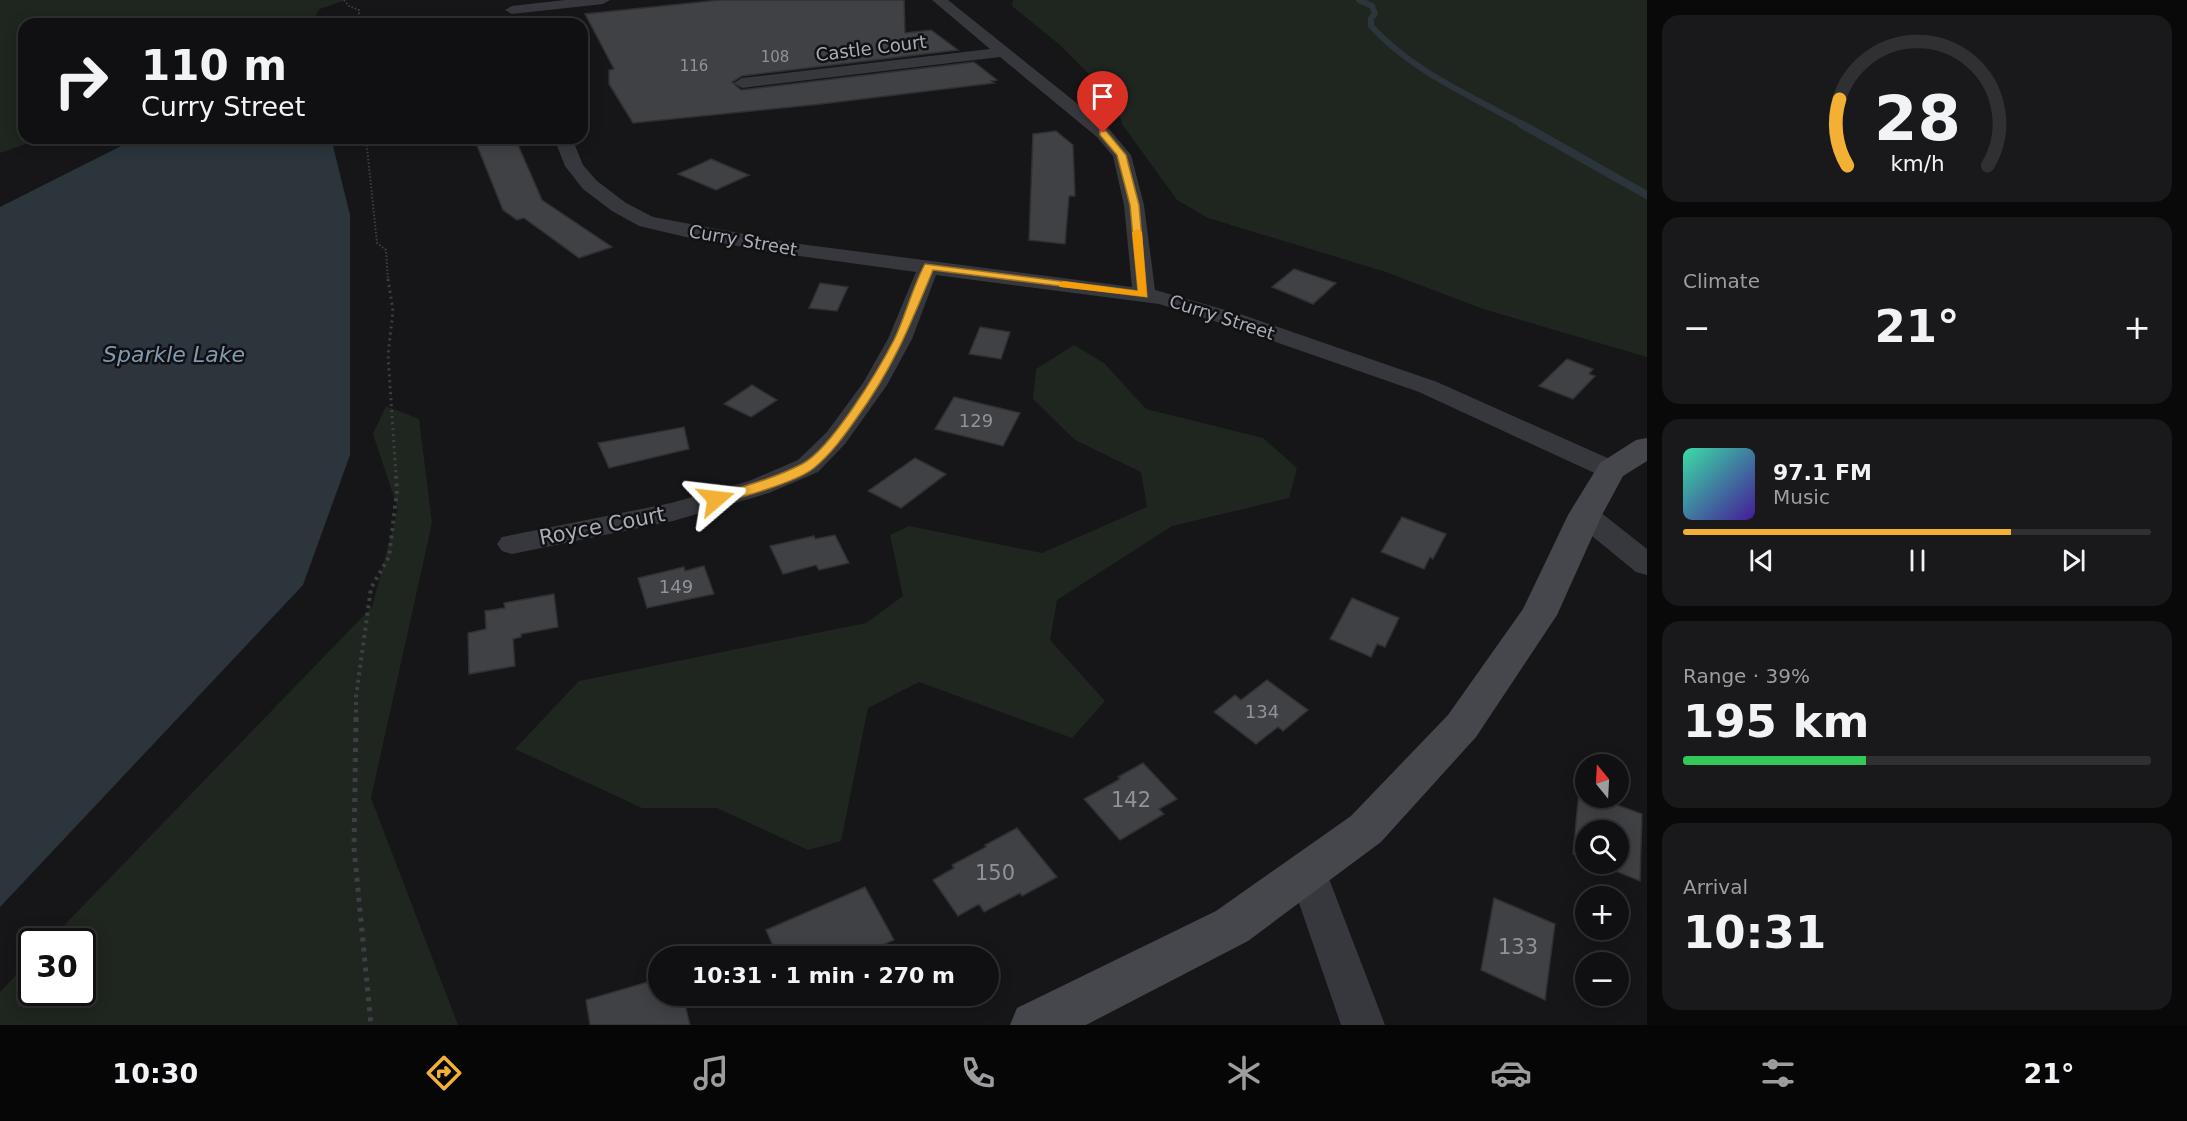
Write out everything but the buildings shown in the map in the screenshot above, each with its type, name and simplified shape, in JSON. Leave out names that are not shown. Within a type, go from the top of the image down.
[{"type":"street","points":[[512,11],[603,0]]},
{"type":"street","points":[[939,0],[1103,133],[1122,155],[1134,205],[1144,295]]},
{"type":"street","name":"Castle Court","points":[[742,83],[1004,52]]},
{"type":"street","name":"Curry Street","points":[[565,144],[574,166],[590,185],[619,207],[646,222],[690,232],[792,249],[1162,298],[1235,320],[1428,387],[1611,470]]},
{"type":"street","name":"Royce Court","points":[[512,544],[673,512],[759,487],[808,466],[836,438],[875,385],[900,339],[929,266]]},
{"type":"street","points":[[1035,1025],[1233,926],[1366,829],[1462,726],[1539,615],[1585,515],[1611,470],[1647,447]]},
{"type":"street","points":[[1585,515],[1647,565]]},
{"type":"street","points":[[1307,871],[1363,1025]]},
{"type":"path","points":[[344,0],[349,6],[359,10],[359,18]]},
{"type":"path","points":[[367,144],[377,243],[386,250],[390,301],[393,311],[388,356],[397,491],[389,556],[370,588],[356,698],[354,848],[371,1025]]},
{"type":"shaded area","points":[[0,0],[345,0],[320,9],[314,18],[18,18],[18,144],[26,144],[0,153]]},
{"type":"shaded area","points":[[1013,0],[1647,0],[1647,357],[1483,309],[1386,272],[1208,218],[1177,200],[1122,124],[1116,101],[1060,45],[1012,6]]},
{"type":"shaded area","points":[[1074,345],[1104,363],[1146,409],[1263,438],[1297,468],[1289,498],[1172,526],[1057,600],[1050,640],[1105,701],[1072,738],[919,682],[868,708],[841,841],[808,850],[717,808],[642,808],[515,749],[579,681],[866,623],[903,596],[890,535],[909,526],[1042,553],[1147,507],[1141,472],[1075,440],[1033,399],[1036,369]]},
{"type":"shaded area","points":[[386,406],[419,419],[432,523],[371,798],[458,1025],[0,1025],[0,992],[18,973],[18,1006],[96,1006],[96,928],[62,928],[372,607],[398,509],[373,434]]},
{"type":"water","name":"Sparkle Lake","points":[[125,144],[332,144],[350,215],[350,455],[303,585],[0,907],[0,207]]},
{"type":"waterway","points":[[1359,0],[1372,6],[1375,14],[1371,18],[1371,26],[1405,57],[1443,82],[1523,125]]},
{"type":"waterway","points":[[1521,124],[1647,195]]},
{"type":"slow traffic","points":[[1063,284],[1144,295],[1137,232]]},
{"type":"route","points":[[716,499],[759,487],[808,466],[836,438],[875,385],[900,339],[929,266],[1144,295],[1134,205],[1122,155],[1103,133]]}]
